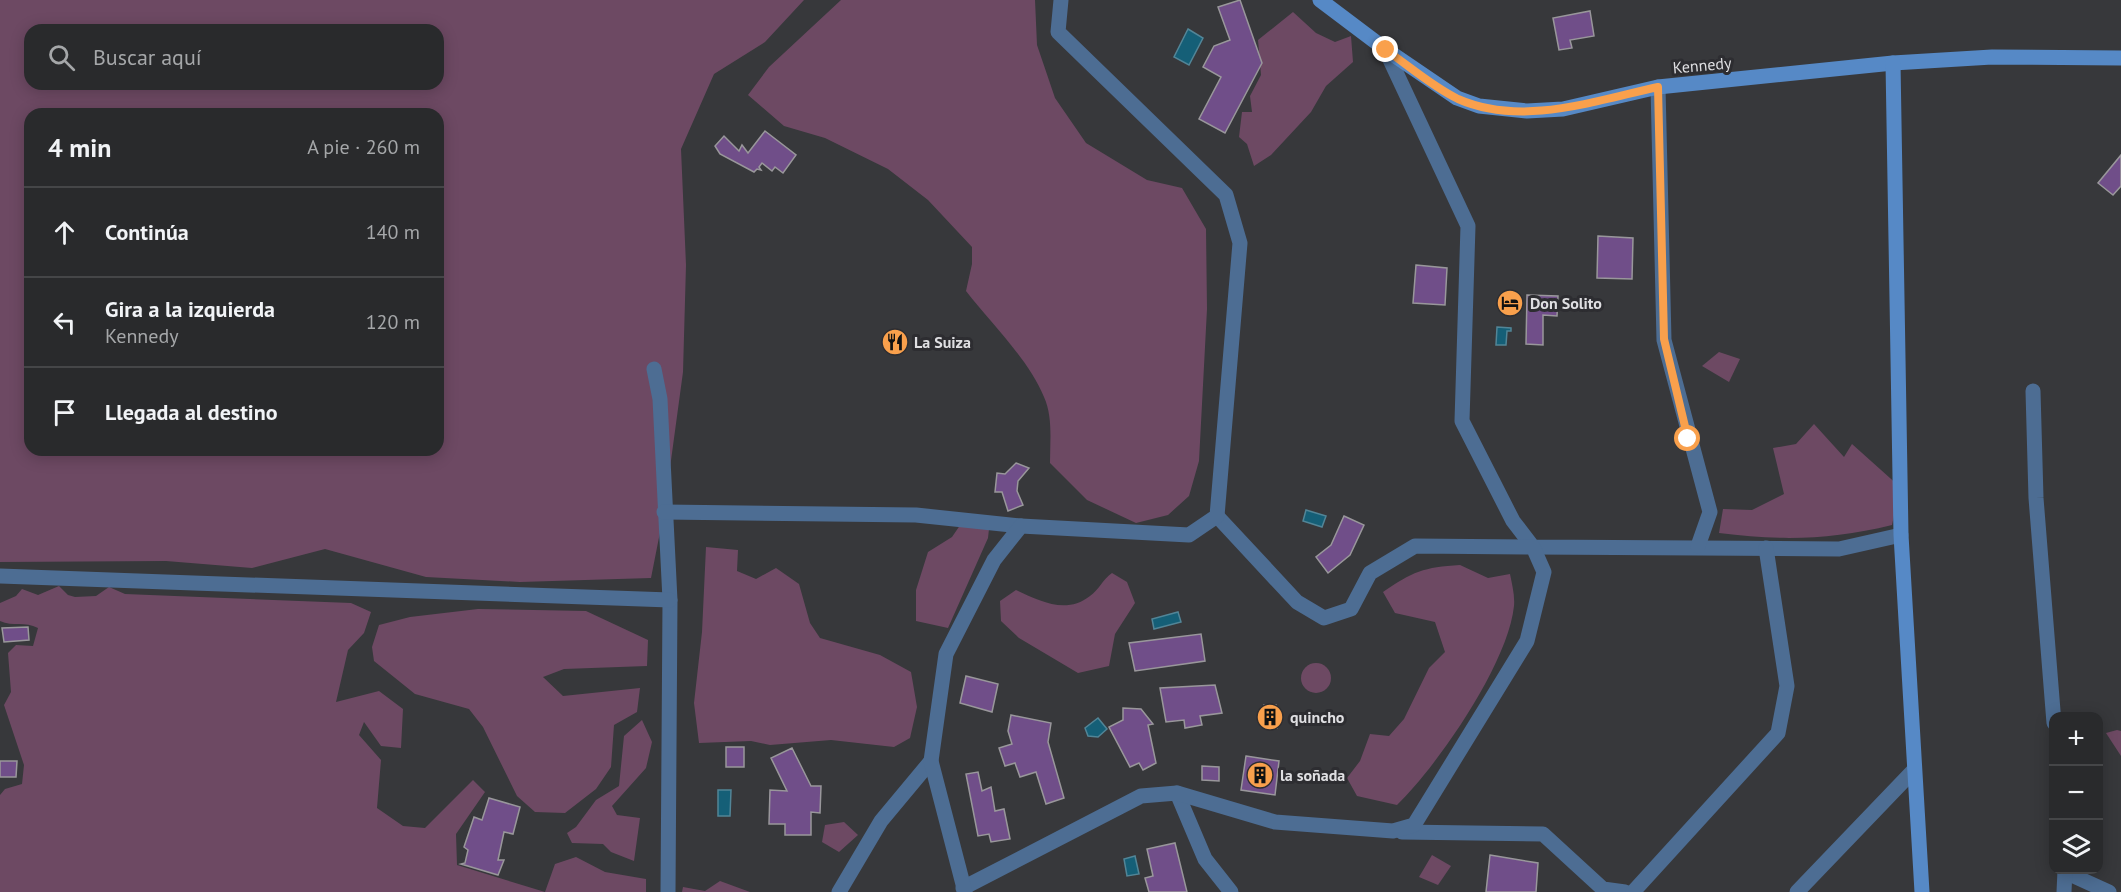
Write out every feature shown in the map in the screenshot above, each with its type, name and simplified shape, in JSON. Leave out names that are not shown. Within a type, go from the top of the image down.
[{"type":"main road","name":"Kennedy","points":[[1320,0],[1386,50],[1456,98],[1479,106],[1527,111],[1563,109],[1658,87],[1893,63],[1992,57],[2121,58]]},
{"type":"main road","points":[[1893,63],[1901,535],[1922,892]]},
{"type":"street","points":[[1060,0],[1058,32],[1226,195],[1240,243],[1217,516],[1297,602],[1324,618],[1352,609],[1370,573],[1415,546],[1698,546],[1839,549],[1901,535]]},
{"type":"street","points":[[1386,50],[1468,226],[1462,421],[1513,521],[1533,547],[1544,573],[1527,641],[1414,825],[1393,831]]},
{"type":"street","points":[[1658,87],[1664,339],[1710,512],[1698,546]]},
{"type":"street","points":[[654,369],[660,399],[670,600],[668,892]]},
{"type":"street","points":[[2033,391],[2036,498],[2053,712]]},
{"type":"street","points":[[664,512],[916,515],[1021,526],[1189,536],[1217,516]]},
{"type":"street","points":[[1021,526],[994,560],[946,654],[931,761],[964,890],[1142,796],[1177,793],[1275,822],[1393,831],[1543,834],[1603,888],[1624,892]]},
{"type":"street","points":[[1633,892],[1778,733],[1787,686],[1766,548]]},
{"type":"street","points":[[0,576],[670,600]]},
{"type":"street","points":[[839,892],[881,821],[931,761]]},
{"type":"street","points":[[1797,892],[1914,770]]},
{"type":"street","points":[[1177,793],[1205,859],[1231,892]]},
{"type":"street","points":[[2064,892],[2065,874]]},
{"type":"street","points":[[2071,874],[2109,892]]},
{"type":"shaded area","points":[[0,0],[804,0],[765,42],[714,74],[681,149],[686,265],[683,372],[664,512],[651,578],[520,582],[426,577],[325,549],[252,568],[166,561],[0,562]]},
{"type":"shaded area","points":[[841,0],[1035,0],[1037,45],[1055,98],[1086,143],[1147,180],[1182,188],[1206,229],[1207,309],[1199,461],[1189,496],[1168,515],[1136,523],[1087,500],[1050,463],[1050,421],[1044,397],[1029,369],[966,291],[972,264],[972,247],[928,200],[888,169],[825,138],[784,126],[748,95],[769,67]]},
{"type":"shaded area","points":[[1293,12],[1316,33],[1335,42],[1351,36],[1353,62],[1326,86],[1311,112],[1271,155],[1254,166],[1247,144],[1239,137],[1242,112],[1252,112],[1250,96],[1261,75],[1258,40]]},
{"type":"shaded area","points":[[1719,352],[1740,359],[1729,382],[1702,366]]},
{"type":"shaded area","points":[[1814,424],[1844,457],[1852,444],[1900,487],[1892,525],[1848,534],[1806,538],[1719,533],[1723,509],[1752,510],[1784,494],[1773,448],[1796,444]]},
{"type":"shaded area","points":[[965,518],[989,529],[988,538],[948,628],[916,621],[916,590],[928,552],[952,537]]},
{"type":"shaded area","points":[[706,547],[738,550],[737,571],[756,579],[776,568],[799,584],[810,623],[820,638],[880,655],[911,672],[917,707],[910,738],[894,747],[831,740],[770,745],[751,741],[699,743],[694,703],[702,632]]},
{"type":"shaded area","points":[[1460,565],[1488,578],[1510,574],[1514,606],[1509,630],[1499,656],[1469,712],[1450,740],[1432,765],[1397,805],[1357,796],[1347,778],[1360,761],[1370,734],[1389,736],[1404,719],[1429,668],[1445,652],[1435,622],[1395,613],[1383,592],[1419,572],[1437,567]]},
{"type":"shaded area","points":[[1112,573],[1127,582],[1135,603],[1115,634],[1109,666],[1078,673],[1019,638],[1001,621],[1000,601],[1016,590],[1044,602],[1072,605],[1093,594]]},
{"type":"shaded area","points":[[59,586],[68,595],[75,597],[96,596],[109,587],[125,594],[351,603],[371,612],[364,633],[348,650],[336,702],[379,691],[403,709],[401,748],[381,746],[364,722],[359,735],[381,760],[377,808],[403,826],[425,828],[473,780],[485,792],[456,834],[457,865],[545,892],[0,892],[0,795],[5,789],[22,784],[24,765],[4,705],[11,692],[8,653],[16,645],[33,646],[38,628],[0,621],[0,603],[16,596],[22,589],[38,595]]},
{"type":"shaded area","points":[[478,609],[586,611],[648,640],[647,666],[564,669],[543,677],[563,696],[640,688],[637,712],[614,725],[611,767],[596,789],[565,813],[535,812],[517,796],[483,727],[469,709],[415,694],[374,661],[372,647],[379,625],[410,617]]},
{"type":"shaded area","points":[[1316,663],[1322,664],[1330,672],[1330,684],[1322,692],[1316,693],[1310,692],[1302,684],[1301,678],[1302,672],[1310,664]]},
{"type":"shaded area","points":[[642,720],[652,742],[646,768],[612,806],[617,815],[640,818],[634,861],[611,852],[603,844],[572,843],[567,833],[576,827],[596,800],[619,786],[624,736]]},
{"type":"shaded area","points":[[2121,731],[2121,756],[2106,733]]},
{"type":"shaded area","points":[[844,822],[858,835],[839,852],[822,842],[825,825]]},
{"type":"shaded area","points":[[1432,855],[1451,866],[1438,885],[1419,877]]},
{"type":"shaded area","points":[[576,857],[605,872],[646,879],[646,892],[545,892],[555,864]]},
{"type":"shaded area","points":[[720,881],[750,892],[682,892],[683,887],[705,891]]},
{"type":"water","points":[[1188,29],[1203,38],[1189,65],[1174,57]]},
{"type":"water","points":[[1497,327],[1511,328],[1511,331],[1507,331],[1506,345],[1496,345]]},
{"type":"water","points":[[1306,510],[1326,516],[1322,527],[1303,521]]},
{"type":"water","points":[[1178,612],[1181,622],[1154,629],[1152,619]]},
{"type":"water","points":[[1098,718],[1107,729],[1098,737],[1088,736],[1085,728]]},
{"type":"water","points":[[718,790],[731,790],[730,816],[718,816]]},
{"type":"water","points":[[1135,856],[1139,874],[1127,876],[1124,859]]},
{"type":"building","points":[[1240,0],[1262,63],[1225,133],[1199,119],[1221,77],[1203,67],[1214,46],[1230,40],[1218,7]]},
{"type":"building","points":[[1590,11],[1594,36],[1570,40],[1572,48],[1559,50],[1553,18]]},
{"type":"building","points":[[765,131],[796,155],[783,173],[775,167],[772,171],[762,163],[759,167],[761,170],[757,169],[754,172],[720,154],[715,146],[724,136],[739,151],[742,145],[748,153]]},
{"type":"building","points":[[2121,155],[2121,186],[2113,195],[2098,183]]},
{"type":"building","points":[[1598,236],[1633,238],[1632,279],[1597,278]]},
{"type":"building","points":[[1416,265],[1447,268],[1445,305],[1413,303]]},
{"type":"building","points":[[1527,295],[1558,296],[1557,316],[1543,315],[1543,345],[1526,344]]},
{"type":"building","points":[[1016,463],[1029,468],[1018,481],[1017,491],[1023,505],[1008,511],[1002,492],[995,492],[997,473],[1005,474]]},
{"type":"building","points":[[1344,516],[1364,525],[1350,555],[1328,573],[1316,557],[1331,545]]},
{"type":"building","points":[[28,627],[29,640],[4,642],[2,628]]},
{"type":"building","points":[[1201,634],[1205,661],[1135,671],[1129,643]]},
{"type":"building","points":[[966,676],[998,684],[992,712],[960,703]]},
{"type":"building","points":[[1215,685],[1222,713],[1200,716],[1202,725],[1185,728],[1184,720],[1166,722],[1160,688]]},
{"type":"building","name":"quincho","points":[[1264,705],[1276,705],[1279,712],[1277,728],[1260,722]]},
{"type":"building","points":[[1123,708],[1141,709],[1153,724],[1148,725],[1156,763],[1143,770],[1139,763],[1130,767],[1109,727],[1123,720]]},
{"type":"building","points":[[1011,715],[1051,723],[1048,742],[1064,798],[1046,804],[1036,772],[1020,777],[1015,763],[1005,766],[999,748],[1012,744],[1008,731]]},
{"type":"building","points":[[726,747],[744,747],[744,767],[726,767]]},
{"type":"building","points":[[792,748],[811,786],[821,786],[820,813],[811,812],[811,835],[785,835],[785,824],[769,824],[770,790],[787,791],[771,758]]},
{"type":"building","name":"la soñada","points":[[1246,756],[1279,761],[1275,795],[1241,790]]},
{"type":"building","points":[[0,761],[17,761],[16,777],[0,777]]},
{"type":"building","points":[[1202,766],[1219,767],[1219,781],[1202,780]]},
{"type":"building","points":[[978,772],[982,791],[991,787],[995,811],[1004,809],[1010,839],[991,842],[989,834],[978,836],[966,774]]},
{"type":"building","points":[[489,798],[520,807],[513,834],[504,832],[498,860],[504,860],[498,875],[461,864],[465,863],[468,850],[464,847],[474,817],[482,820]]},
{"type":"building","points":[[1175,843],[1187,892],[1149,892],[1145,878],[1153,876],[1147,849]]},
{"type":"building","points":[[1490,855],[1538,863],[1536,892],[1486,892]]},
{"type":"place","name":"Don Solito","points":[[1510,303]]},
{"type":"place","name":"La Suiza","points":[[895,342]]},
{"type":"place","name":"quincho","points":[[1270,717]]},
{"type":"place","name":"la soñada","points":[[1260,775]]},
{"type":"route","points":[[1386,50],[1456,98],[1479,106],[1527,111],[1563,109],[1658,87],[1664,339],[1688,439]]}]
